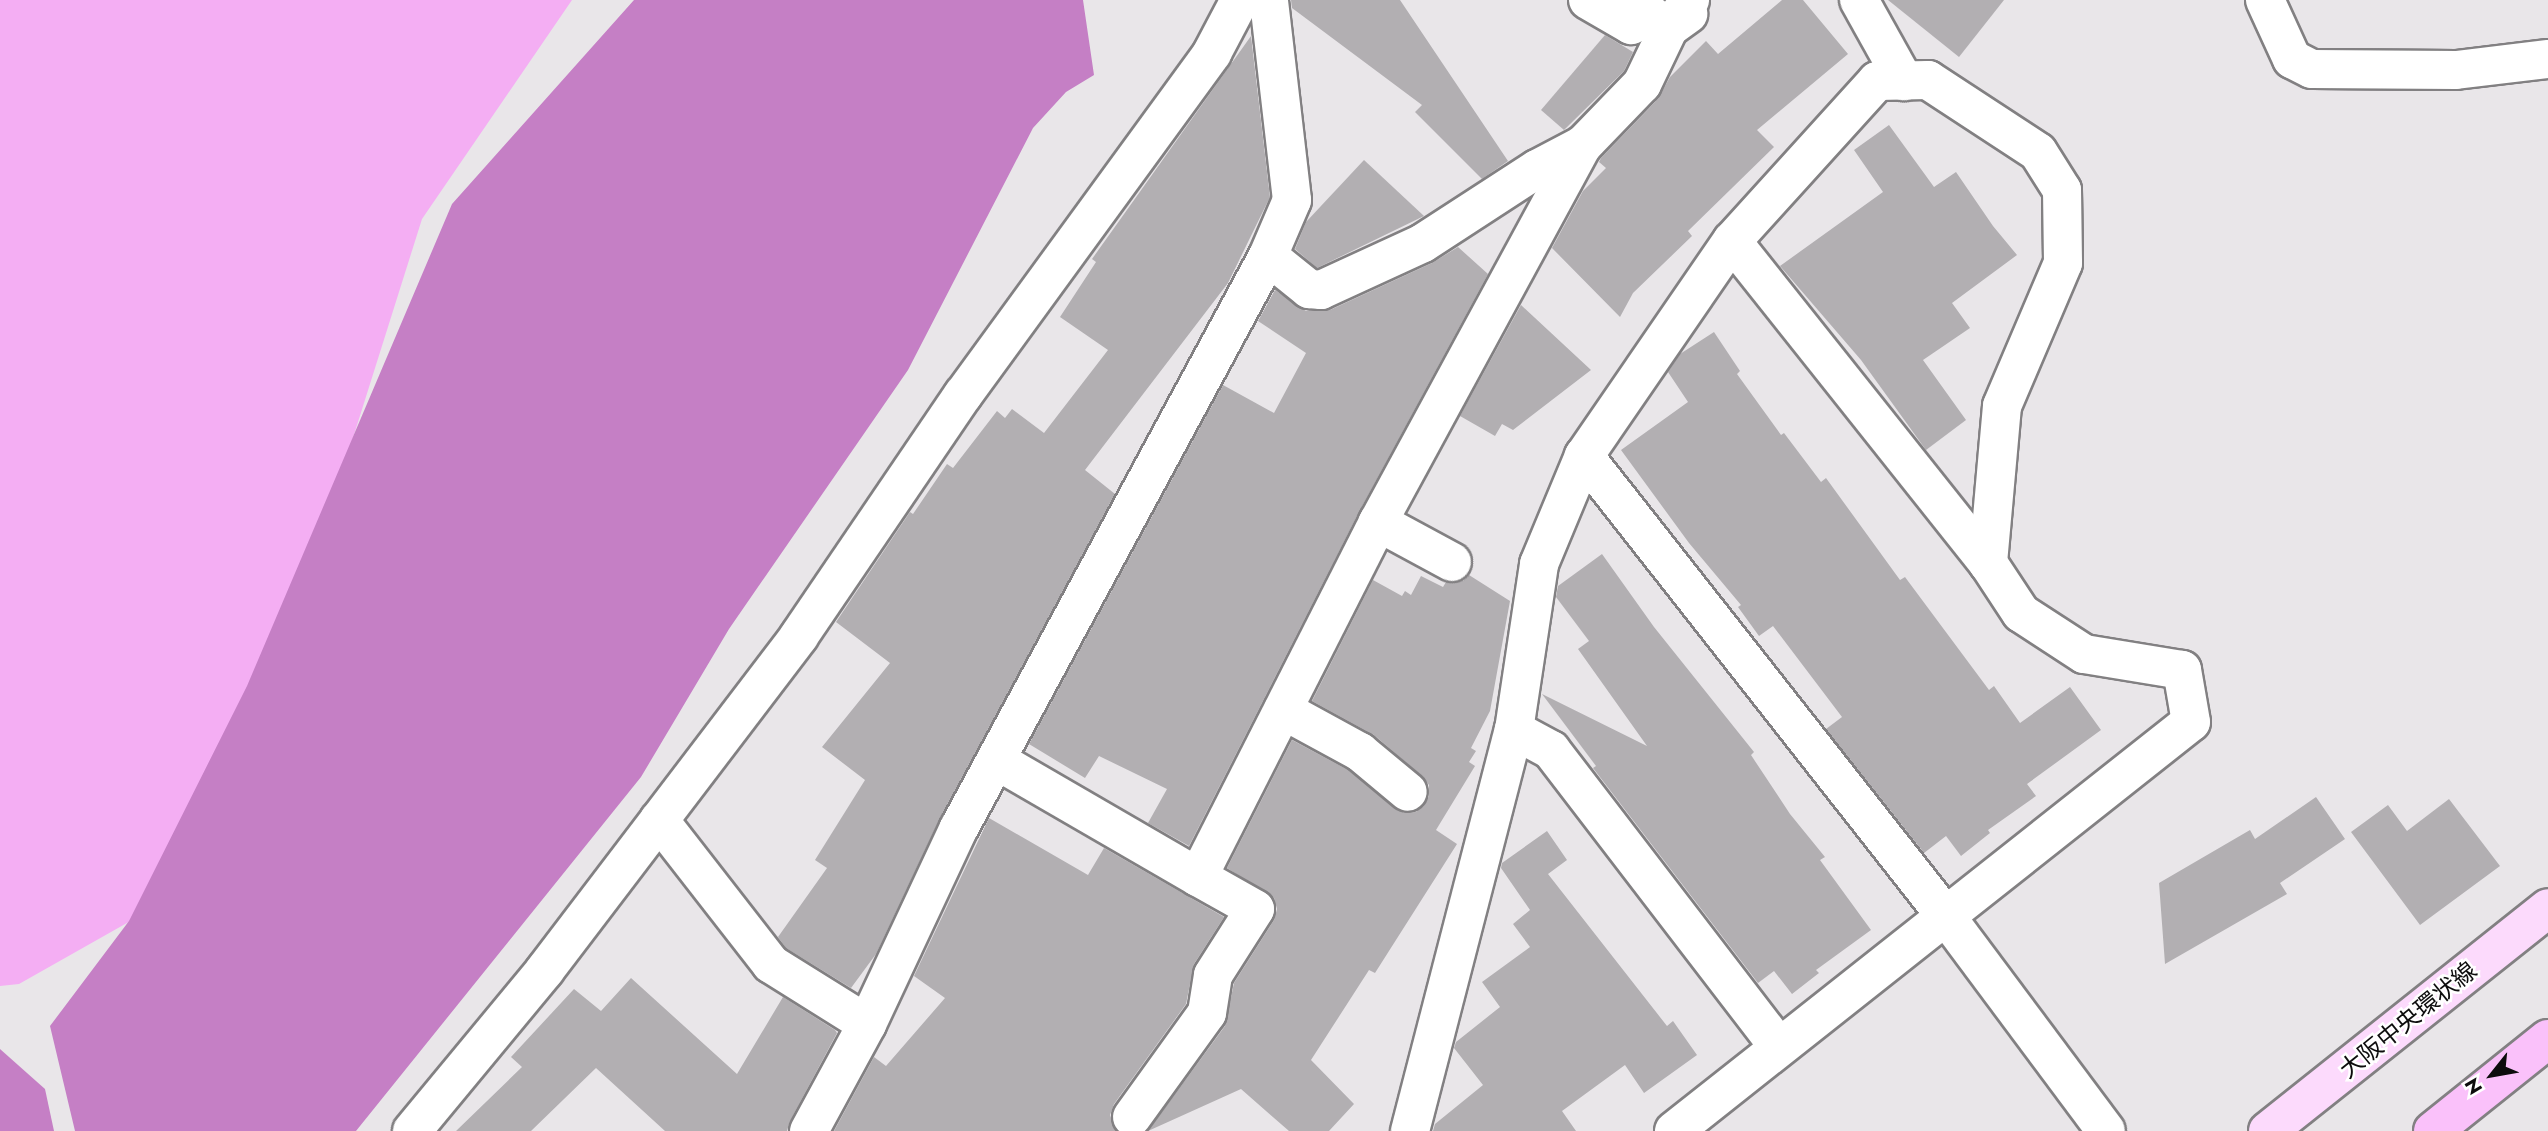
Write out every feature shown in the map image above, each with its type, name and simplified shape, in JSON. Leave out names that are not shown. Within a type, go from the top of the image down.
[{"type":"highway","points":[[2433,1131],[2548,1039]]},
{"type":"main road","name":"大阪中央環状線","points":[[2268,1131],[2548,908]]},
{"type":"street","points":[[412,1131],[545,970],[799,636],[963,395],[1212,53],[1240,0]]},
{"type":"street","points":[[809,1131],[867,1024],[959,828],[1268,256],[1292,200],[1269,0]]},
{"type":"street","points":[[1588,0],[1631,25],[1660,10],[1709,0]]},
{"type":"street","points":[[1859,0],[1904,80]]},
{"type":"street","points":[[2266,0],[2292,59],[2312,69],[2456,70],[2548,59]]},
{"type":"street","points":[[1198,877],[1378,522],[1583,145],[1642,84],[1660,10]]},
{"type":"street","points":[[1410,1131],[1514,730],[1539,564],[1584,456],[1732,241],[1877,81],[1928,80],[2038,152],[2062,190],[2063,263],[2002,405],[1988,563]]},
{"type":"street","points":[[1268,256],[1309,289],[1321,290],[1423,243],[1537,169],[1583,145]]},
{"type":"street","points":[[1674,1131],[2192,722],[2182,670],[2084,654],[2021,612],[1988,563],[1732,241]]},
{"type":"street","points":[[1584,456],[1945,915],[2106,1131]]},
{"type":"street","points":[[1378,522],[1452,562]]},
{"type":"street","points":[[1283,710],[1360,752],[1408,792]]},
{"type":"street","points":[[1514,730],[1551,750],[1779,1047]]},
{"type":"street","points":[[996,761],[1255,909],[1213,975],[1207,1013],[1132,1117]]},
{"type":"street","points":[[659,820],[771,964],[867,1024]]},
{"type":"shaded area","points":[[0,0],[572,0],[422,219],[277,679],[180,893],[19,984],[0,986]]},
{"type":"shaded area","points":[[634,0],[1083,0],[1094,75],[1066,92],[1033,128],[908,370],[729,629],[641,777],[356,1131],[75,1131],[50,1026],[129,921],[247,686],[452,204]]},
{"type":"shaded area","points":[[0,1049],[45,1089],[54,1131],[0,1131]]},
{"type":"building","points":[[1291,0],[1400,0],[1508,161],[1482,179],[1415,112],[1422,105],[1292,8]]},
{"type":"building","points":[[1782,0],[1803,0],[1848,54],[1757,130],[1774,147],[1688,231],[1692,236],[1633,293],[1620,317],[1552,248],[1583,191],[1606,168],[1599,162],[1601,158],[1658,99],[1670,77],[1706,41],[1718,54]]},
{"type":"building","points":[[1888,0],[2004,0],[1959,57]]},
{"type":"building","points":[[1605,35],[1633,52],[1624,71],[1564,130],[1541,110]]},
{"type":"building","points":[[1251,36],[1270,197],[1228,283],[1085,470],[1115,494],[940,818],[876,954],[851,988],[786,948],[778,937],[827,868],[815,860],[865,780],[822,747],[890,663],[836,622],[910,512],[913,514],[947,464],[953,468],[997,411],[1005,418],[1012,409],[1044,433],[1108,350],[1060,317],[1096,262],[1092,259]]},
{"type":"building","points":[[1889,125],[1934,187],[1956,172],[1993,226],[2017,255],[1952,303],[1970,328],[1923,360],[1966,420],[1926,450],[1861,360],[1780,266],[1883,192],[1854,150]]},
{"type":"building","points":[[1364,160],[1424,216],[1317,268],[1295,249],[1306,222]]},
{"type":"building","points":[[1458,247],[1488,274],[1359,512],[1189,846],[1148,823],[1167,789],[1099,756],[1085,778],[1029,744],[1223,385],[1274,413],[1306,353],[1258,321],[1275,290],[1306,311],[1330,310],[1432,263]]},
{"type":"building","points":[[1521,305],[1591,370],[1513,430],[1502,424],[1495,436],[1460,416]]},
{"type":"building","points":[[1714,332],[1740,371],[1737,374],[1781,435],[1784,433],[1821,482],[1826,478],[1900,580],[1905,577],[1989,690],[1994,686],[2020,723],[2070,687],[2101,730],[2027,784],[2036,796],[1988,830],[1990,833],[1961,856],[1946,836],[1924,853],[1826,729],[1842,717],[1773,626],[1759,636],[1738,607],[1741,605],[1689,543],[1621,450],[1688,402],[1668,372],[1680,354]]},
{"type":"building","points":[[1602,554],[1654,627],[1754,752],[1751,755],[1790,814],[1825,857],[1820,860],[1871,930],[1816,970],[1819,973],[1792,994],[1774,971],[1758,983],[1593,768],[1596,766],[1542,694],[1647,746],[1578,649],[1589,641],[1556,597],[1558,586]]},
{"type":"building","points":[[1469,575],[1510,601],[1490,711],[1471,748],[1476,751],[1469,762],[1475,766],[1436,830],[1457,844],[1375,973],[1369,970],[1311,1060],[1354,1104],[1329,1131],[1289,1131],[1241,1089],[1148,1131],[1225,1026],[1234,983],[1274,920],[1277,909],[1274,898],[1227,868],[1292,740],[1348,770],[1404,813],[1416,812],[1424,806],[1429,796],[1429,785],[1422,776],[1374,735],[1312,701],[1373,580],[1402,596],[1405,591],[1411,595],[1421,576],[1443,587],[1446,582],[1463,581]]},
{"type":"building","points":[[2316,797],[2345,839],[2280,883],[2287,894],[2165,964],[2159,883],[2250,830],[2255,839]]},
{"type":"building","points":[[2449,799],[2500,866],[2420,925],[2351,832],[2388,805],[2407,831]]},
{"type":"building","points":[[989,818],[1088,875],[1104,848],[1224,917],[1194,964],[1186,1004],[1114,1104],[1110,1115],[1116,1131],[834,1131],[874,1057],[886,1066],[945,998],[914,976]]},
{"type":"building","points":[[1547,831],[1567,860],[1548,874],[1667,1026],[1673,1021],[1697,1055],[1644,1093],[1625,1065],[1562,1111],[1576,1131],[1433,1131],[1435,1124],[1483,1085],[1454,1048],[1456,1042],[1500,1007],[1482,982],[1530,947],[1513,924],[1530,910],[1501,868],[1502,863]]},
{"type":"building","points":[[631,978],[737,1074],[783,997],[835,1030],[837,1033],[787,1131],[665,1131],[596,1068],[531,1131],[456,1131],[522,1067],[511,1057],[574,989],[601,1011]]}]
